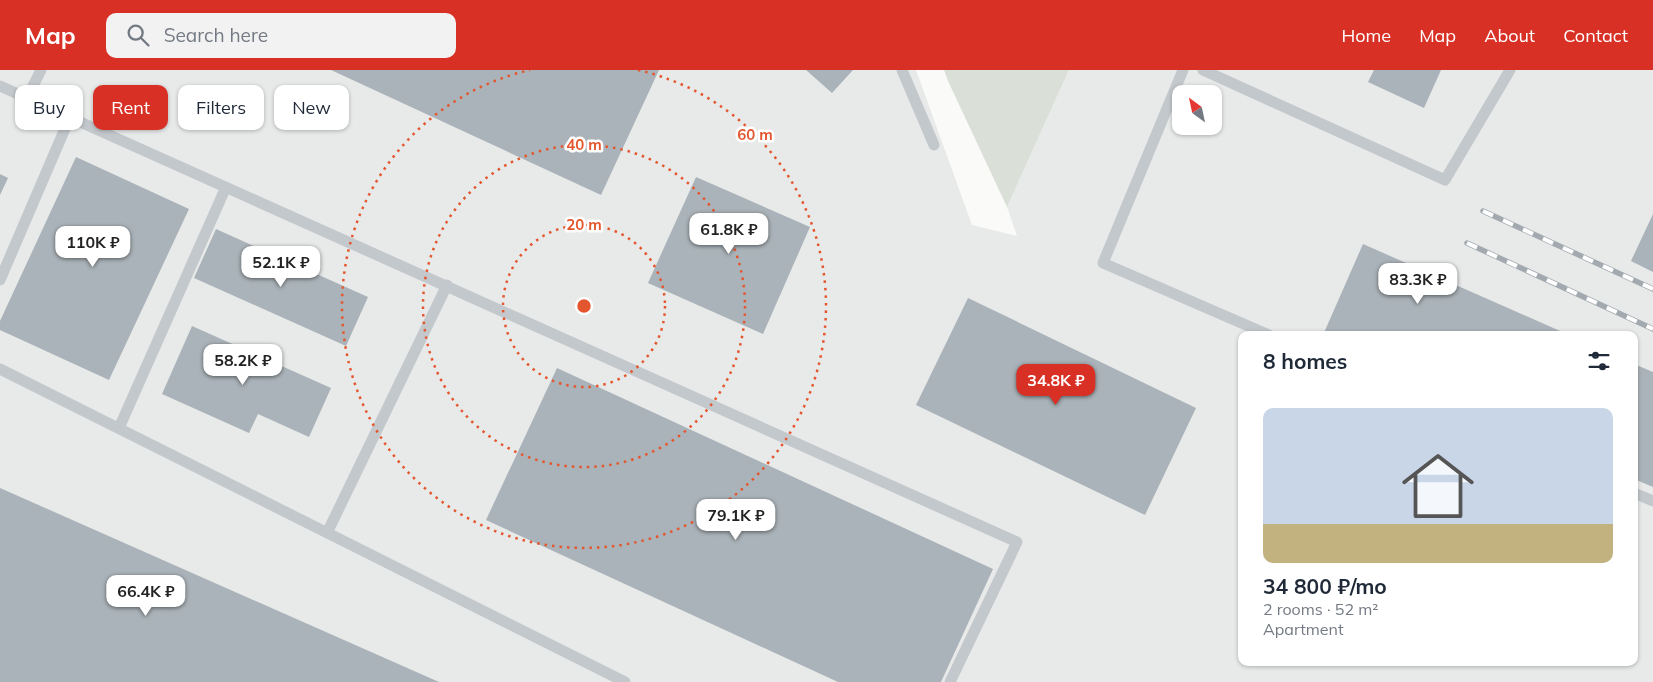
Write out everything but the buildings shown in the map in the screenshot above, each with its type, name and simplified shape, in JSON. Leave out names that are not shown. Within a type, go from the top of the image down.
[{"type":"lane","points":[[34,85],[41,70]]},
{"type":"lane","points":[[902,70],[934,145]]},
{"type":"lane","points":[[1183,70],[1103,263],[1260,331]]},
{"type":"lane","points":[[1203,70],[1445,180],[1510,70]]},
{"type":"lane","points":[[0,86],[15,93]]},
{"type":"lane","points":[[83,123],[1017,542],[950,682]]},
{"type":"lane","points":[[0,280],[64,130]]},
{"type":"lane","points":[[119,428],[226,187]]},
{"type":"lane","points":[[328,533],[447,286]]},
{"type":"lane","points":[[0,369],[620,681]]},
{"type":"lane","points":[[1638,495],[1653,501]]},
{"type":"shaded area","points":[[0,70],[916,70],[972,225],[1017,236],[1007,207],[1069,70],[1653,70],[1653,682],[0,682]]},
{"type":"shaded area","points":[[944,70],[1069,70],[1007,207],[948,81]]},
{"type":"railway","points":[[1483,211],[1653,289]]},
{"type":"railway","points":[[1467,243],[1653,329]]}]
